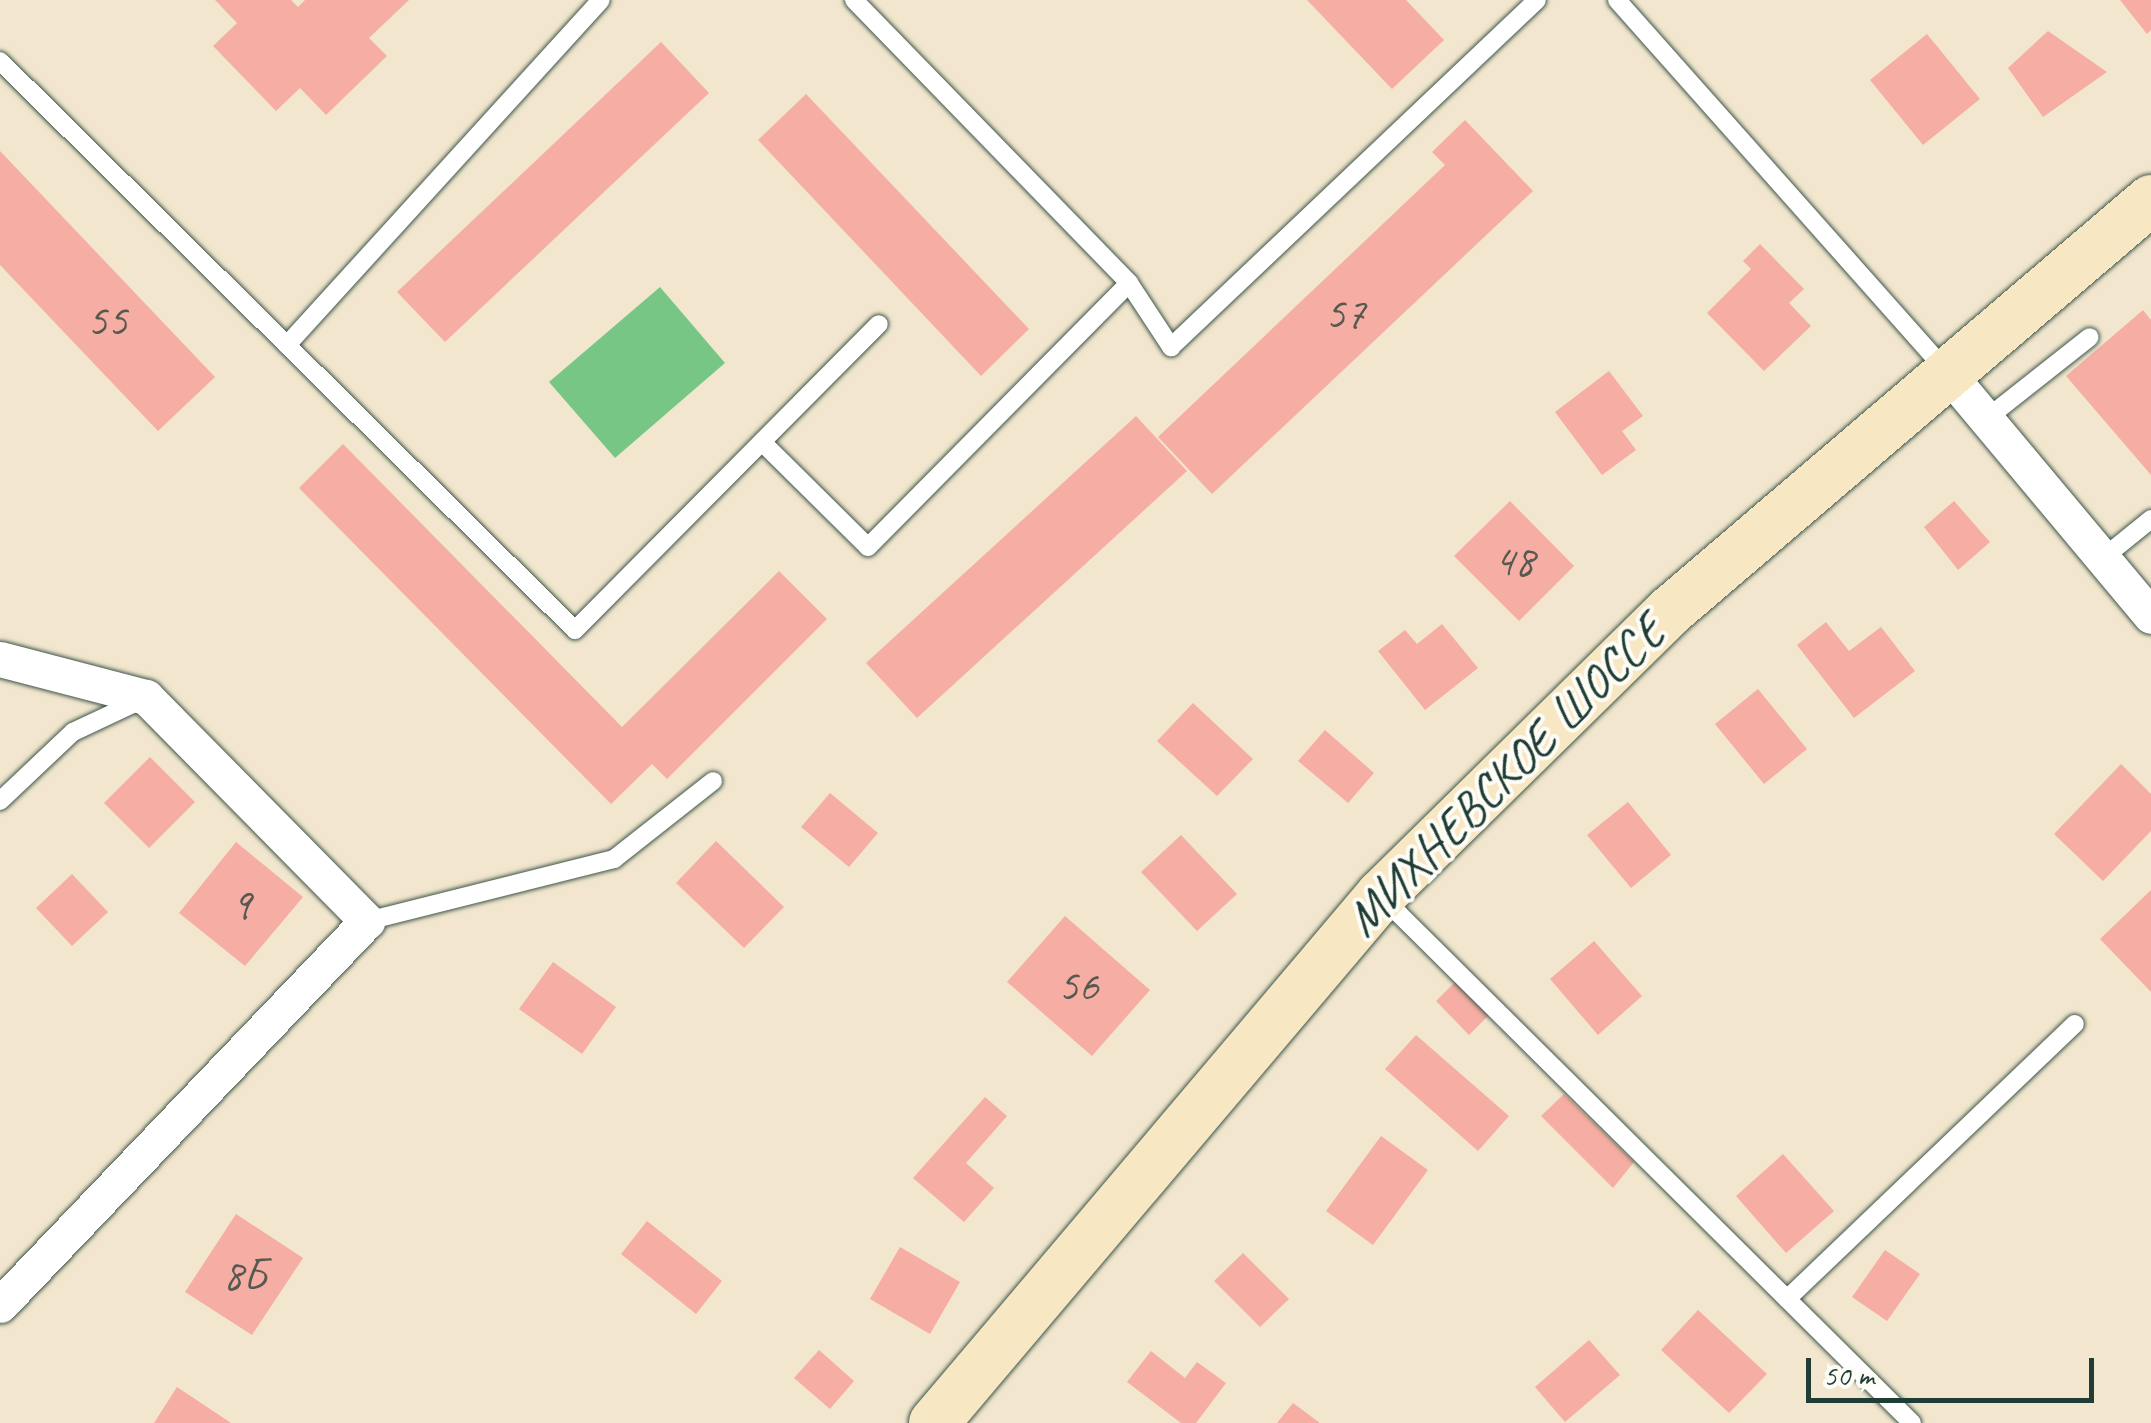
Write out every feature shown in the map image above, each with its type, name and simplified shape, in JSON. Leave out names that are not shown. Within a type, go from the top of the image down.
[{"type":"street","name":"МИХНЕВСКОЕ ШОССЕ","points":[[934,1423],[1381,896],[1670,610],[2151,200]]},
{"type":"street","points":[[1946,371],[2151,616]]},
{"type":"street","points":[[0,660],[146,698],[367,921],[0,1305]]},
{"type":"lane","points":[[288,346],[600,0]]},
{"type":"lane","points":[[854,0],[1129,283],[1172,347],[1538,0]]},
{"type":"lane","points":[[1617,0],[1946,371]]},
{"type":"lane","points":[[0,61],[576,630],[880,324]]},
{"type":"lane","points":[[762,442],[868,547],[1129,283]]},
{"type":"lane","points":[[1986,419],[2090,337]]},
{"type":"lane","points":[[2103,558],[2151,518]]},
{"type":"lane","points":[[0,801],[74,732],[146,698]]},
{"type":"lane","points":[[367,921],[614,859],[713,781]]},
{"type":"lane","points":[[1381,896],[1912,1423]]},
{"type":"lane","points":[[1787,1299],[2076,1024]]},
{"type":"green space","points":[[660,287],[725,363],[615,458],[549,382]]},
{"type":"building","points":[[215,0],[291,0],[298,7],[305,0],[409,0],[369,38],[387,56],[326,115],[300,88],[276,111],[213,46],[237,23]]},
{"type":"building","points":[[1307,0],[1406,0],[1444,40],[1392,89]]},
{"type":"building","points":[[2120,0],[2151,0],[2151,30],[2147,34]]},
{"type":"building","points":[[2048,31],[2107,72],[2043,117],[2008,68]]},
{"type":"building","points":[[1927,34],[1980,99],[1923,145],[1870,80]]},
{"type":"building","points":[[661,42],[709,93],[445,342],[397,292]]},
{"type":"building","points":[[806,94],[1029,329],[981,376],[758,140]]},
{"type":"building","points":[[1465,120],[1533,191],[1212,494],[1158,437],[1445,165],[1432,152]]},
{"type":"building","points":[[0,151],[215,377],[158,431],[0,265]]},
{"type":"building","points":[[1760,244],[1804,289],[1789,303],[1811,326],[1764,371],[1707,313],[1751,269],[1743,261]]},
{"type":"building","points":[[2143,310],[2151,320],[2151,475],[2066,376]]},
{"type":"building","points":[[1609,371],[1643,416],[1622,431],[1636,450],[1602,475],[1555,412]]},
{"type":"building","points":[[1136,416],[1187,471],[917,718],[866,663]]},
{"type":"building","points":[[343,444],[622,727],[779,571],[827,619],[667,779],[652,764],[611,804],[299,488]]},
{"type":"building","points":[[1510,501],[1574,566],[1519,621],[1454,556]]},
{"type":"building","points":[[1954,501],[1990,542],[1958,570],[1924,527]]},
{"type":"building","points":[[1826,622],[1849,651],[1881,627],[1915,671],[1854,718],[1797,645]]},
{"type":"building","points":[[1442,624],[1478,668],[1425,710],[1378,651],[1405,630],[1417,644]]},
{"type":"building","points":[[1758,689],[1807,749],[1764,784],[1715,724]]},
{"type":"building","points":[[1193,703],[1253,759],[1217,796],[1157,741]]},
{"type":"building","points":[[1325,730],[1374,773],[1348,803],[1298,761]]},
{"type":"building","points":[[150,757],[195,802],[149,848],[104,803]]},
{"type":"building","points":[[2121,764],[2151,794],[2151,831],[2103,881],[2054,834]]},
{"type":"building","points":[[830,793],[878,833],[849,867],[801,827]]},
{"type":"building","points":[[1628,802],[1671,855],[1631,888],[1587,835]]},
{"type":"building","points":[[1181,835],[1237,894],[1197,931],[1141,872]]},
{"type":"building","points":[[716,841],[784,907],[744,948],[676,883]]},
{"type":"building","points":[[236,842],[303,897],[245,966],[179,913]]},
{"type":"building","points":[[72,874],[108,912],[72,946],[36,908]]},
{"type":"building","points":[[2151,890],[2151,992],[2100,939]]},
{"type":"building","points":[[1065,916],[1150,990],[1092,1056],[1007,982]]},
{"type":"building","points":[[1594,941],[1642,996],[1598,1035],[1550,979]]},
{"type":"building","points":[[553,962],[616,1007],[582,1054],[519,1009]]},
{"type":"building","points":[[1457,980],[1490,1014],[1469,1035],[1436,1001]]},
{"type":"building","points":[[1416,1035],[1509,1116],[1478,1151],[1385,1069]]},
{"type":"building","points":[[1564,1094],[1634,1162],[1613,1188],[1541,1116]]},
{"type":"building","points":[[985,1097],[1007,1116],[966,1163],[994,1188],[964,1222],[913,1178]]},
{"type":"building","points":[[1381,1136],[1428,1170],[1373,1245],[1326,1211]]},
{"type":"building","points":[[1783,1154],[1834,1211],[1786,1253],[1736,1196]]},
{"type":"building","points":[[236,1214],[303,1258],[252,1335],[185,1292]]},
{"type":"building","points":[[647,1221],[722,1281],[696,1314],[621,1254]]},
{"type":"building","points":[[900,1247],[960,1282],[930,1334],[870,1299]]},
{"type":"building","points":[[1885,1250],[1920,1274],[1887,1321],[1852,1297]]},
{"type":"building","points":[[1243,1253],[1289,1299],[1260,1327],[1214,1281]]},
{"type":"building","points":[[1698,1310],[1767,1374],[1729,1413],[1661,1350]]},
{"type":"building","points":[[1589,1340],[1620,1375],[1565,1422],[1535,1387]]},
{"type":"building","points":[[819,1350],[854,1381],[830,1409],[794,1378]]},
{"type":"building","points":[[1151,1351],[1185,1378],[1197,1362],[1226,1383],[1196,1423],[1181,1423],[1127,1382]]},
{"type":"building","points":[[177,1387],[231,1423],[154,1423]]},
{"type":"building","points":[[1293,1403],[1320,1423],[1277,1423]]}]
